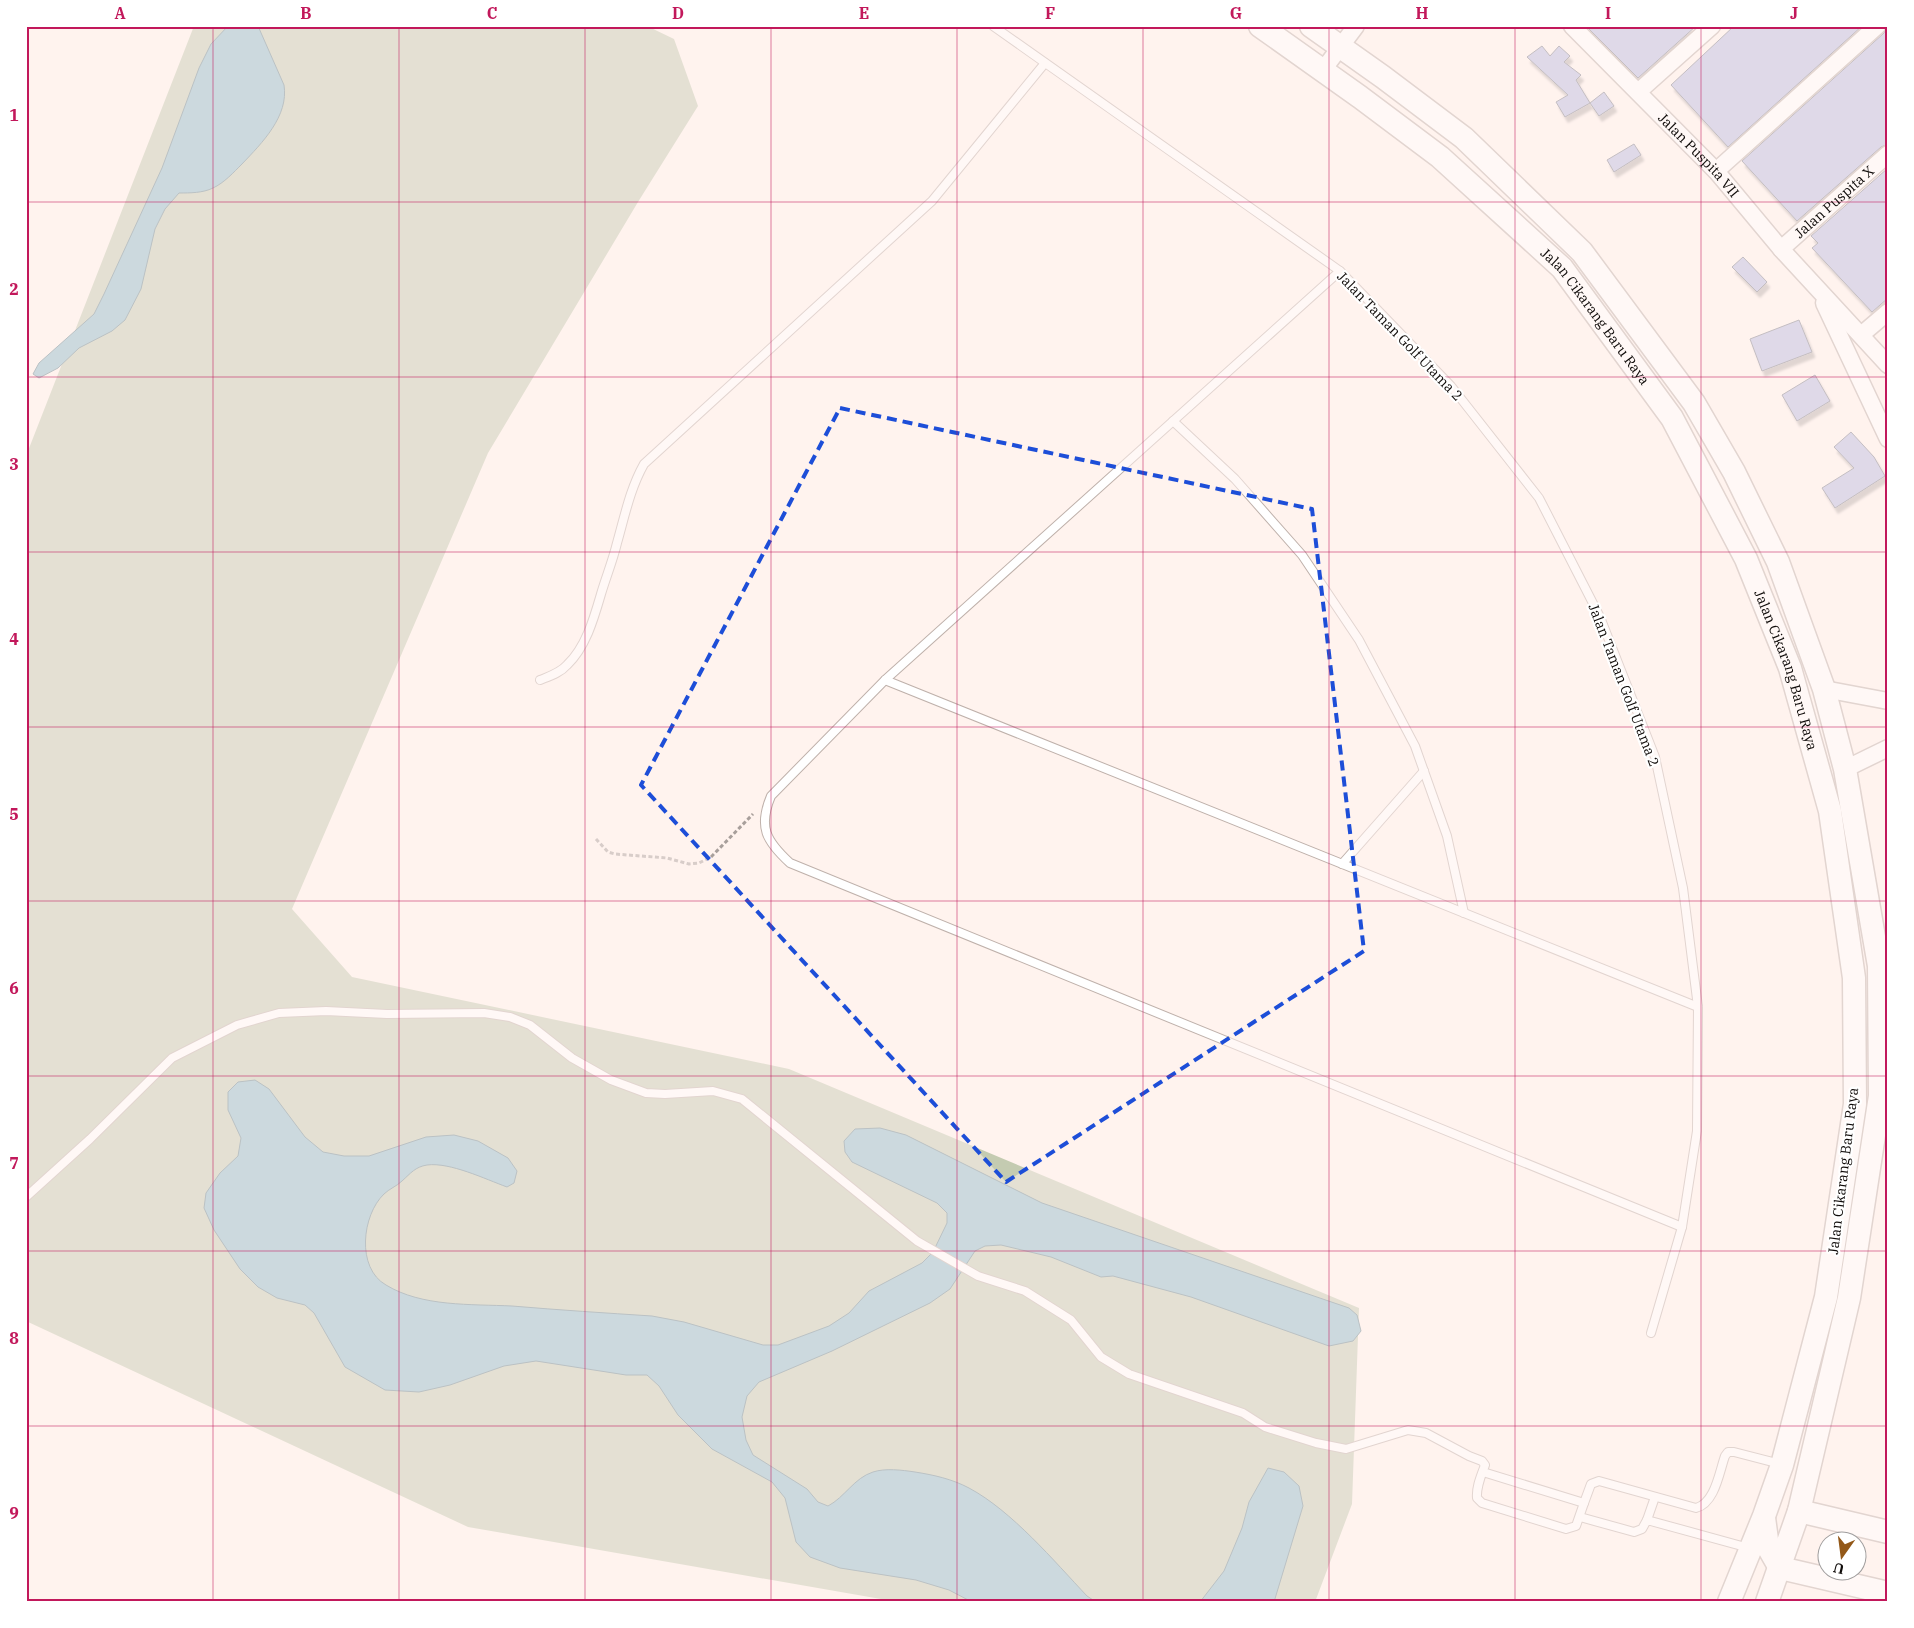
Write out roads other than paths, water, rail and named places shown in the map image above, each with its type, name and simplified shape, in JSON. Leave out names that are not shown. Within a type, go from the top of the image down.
[{"type":"main road","name":"Jalan Cikarang Baru Raya","points":[[1311,26],[1464,138],[1582,252],[1694,403],[1734,472],[1778,562],[1824,689],[1845,769],[1879,966],[1880,1096],[1849,1298],[1799,1511],[1767,1602]]},
{"type":"main road","name":"Jalan Cikarang Baru Raya","points":[[1269,29],[1440,157],[1562,268],[1672,418],[1746,559],[1790,668],[1830,810],[1854,978],[1854,1104],[1826,1297],[1782,1465],[1730,1602]]},
{"type":"main road","points":[[1360,97],[1368,83],[1375,78],[1383,77]]},
{"type":"main road","points":[[1766,1509],[1768,1547],[1780,1568],[1816,1573]]},
{"type":"main road","points":[[1799,1511],[1882,1531]]},
{"type":"main road","points":[[1866,1534],[1882,1531]]},
{"type":"main road","points":[[1858,1580],[1888,1593]]},
{"type":"street","points":[[1322,70],[1356,26]]},
{"type":"street","name":"Jalan Puspita VII","points":[[1572,26],[1716,171],[1781,249],[1888,365]]},
{"type":"street","points":[[1638,92],[1712,26]]},
{"type":"street","points":[[1716,171],[1877,26]]},
{"type":"street","name":"Jalan Puspita X","points":[[1781,249],[1888,154]]},
{"type":"street","name":"Jalan Puspita VII","points":[[1818,290],[1888,439]]},
{"type":"street","points":[[1862,335],[1888,312]]},
{"type":"street","points":[[1824,689],[1888,701]]},
{"type":"street","points":[[1845,769],[1888,748]]},
{"type":"lane","name":"Jalan Taman Golf Utama 2","points":[[993,26],[1340,271],[1451,386],[1539,498],[1600,617],[1654,757],[1683,888],[1698,1007],[1697,1131],[1682,1227],[1650,1333]]},
{"type":"lane","points":[[540,680],[559,672],[567,665],[582,644],[591,624],[615,550],[634,481],[644,464],[932,201],[1045,63]]},
{"type":"lane","points":[[1340,271],[885,680],[771,796],[764,812],[765,829],[776,850],[790,863],[1682,1227]]},
{"type":"lane","points":[[1173,421],[1235,479],[1302,554],[1359,640],[1415,746],[1446,836],[1464,913]]},
{"type":"lane","points":[[885,680],[1698,1007]]},
{"type":"lane","points":[[1342,864],[1424,771]]},
{"type":"lane","points":[[26,1197],[90,1139],[172,1058],[237,1025],[279,1013],[298,1012],[326,1011],[387,1014],[484,1013],[510,1017],[530,1025],[572,1058],[611,1080],[646,1093],[665,1094],[713,1091],[742,1099],[917,1241],[978,1276],[1025,1291],[1071,1320],[1101,1357],[1129,1374],[1243,1413],[1265,1427],[1316,1443],[1346,1449],[1408,1430],[1426,1433],[1482,1461],[1485,1466],[1476,1492],[1477,1498],[1482,1503],[1566,1529],[1576,1526],[1590,1484],[1600,1481],[1696,1508],[1703,1506],[1710,1500],[1728,1452],[1782,1465]]},
{"type":"lane","points":[[1483,1472],[1584,1502]]},
{"type":"lane","points":[[1580,1517],[1634,1532],[1642,1529],[1647,1520],[1654,1497]]},
{"type":"lane","points":[[1647,1520],[1751,1548]]},
{"type":"water","points":[[228,26],[258,26],[284,85],[282,107],[278,118],[258,147],[225,180],[209,190],[179,193],[165,209],[155,229],[141,289],[125,320],[112,331],[79,348],[58,368],[39,378],[33,374],[39,363],[94,314],[162,168],[199,68],[211,44]]},
{"type":"water","points":[[255,1080],[269,1089],[305,1137],[323,1152],[344,1156],[369,1156],[426,1137],[454,1135],[478,1141],[508,1158],[517,1171],[514,1183],[507,1187],[457,1169],[446,1166],[427,1165],[413,1171],[386,1192],[377,1203],[367,1228],[366,1254],[370,1267],[376,1277],[386,1285],[400,1292],[431,1301],[652,1316],[684,1322],[763,1345],[778,1345],[829,1326],[849,1313],[869,1291],[922,1263],[933,1252],[947,1223],[947,1213],[937,1203],[852,1162],[845,1152],[844,1141],[855,1129],[880,1128],[906,1135],[1042,1203],[1349,1308],[1357,1315],[1361,1331],[1353,1341],[1329,1346],[1191,1297],[1113,1276],[1101,1277],[1051,1257],[1001,1245],[985,1246],[975,1251],[950,1289],[930,1303],[832,1351],[759,1382],[747,1396],[742,1417],[746,1440],[753,1455],[807,1489],[818,1502],[828,1506],[866,1475],[883,1470],[915,1472],[956,1482],[985,1498],[1017,1523],[1087,1596],[1096,1602],[972,1602],[949,1590],[916,1580],[840,1568],[810,1557],[796,1542],[785,1498],[772,1482],[712,1449],[678,1415],[659,1386],[647,1375],[626,1375],[536,1361],[504,1366],[450,1385],[419,1392],[385,1390],[345,1367],[314,1313],[305,1305],[277,1298],[258,1287],[240,1269],[214,1230],[204,1208],[206,1193],[220,1173],[238,1156],[241,1138],[228,1110],[228,1092],[238,1082]]},
{"type":"water","points":[[1268,1468],[1284,1472],[1299,1486],[1303,1506],[1274,1602],[1200,1602],[1224,1571],[1242,1528],[1249,1502]]}]
